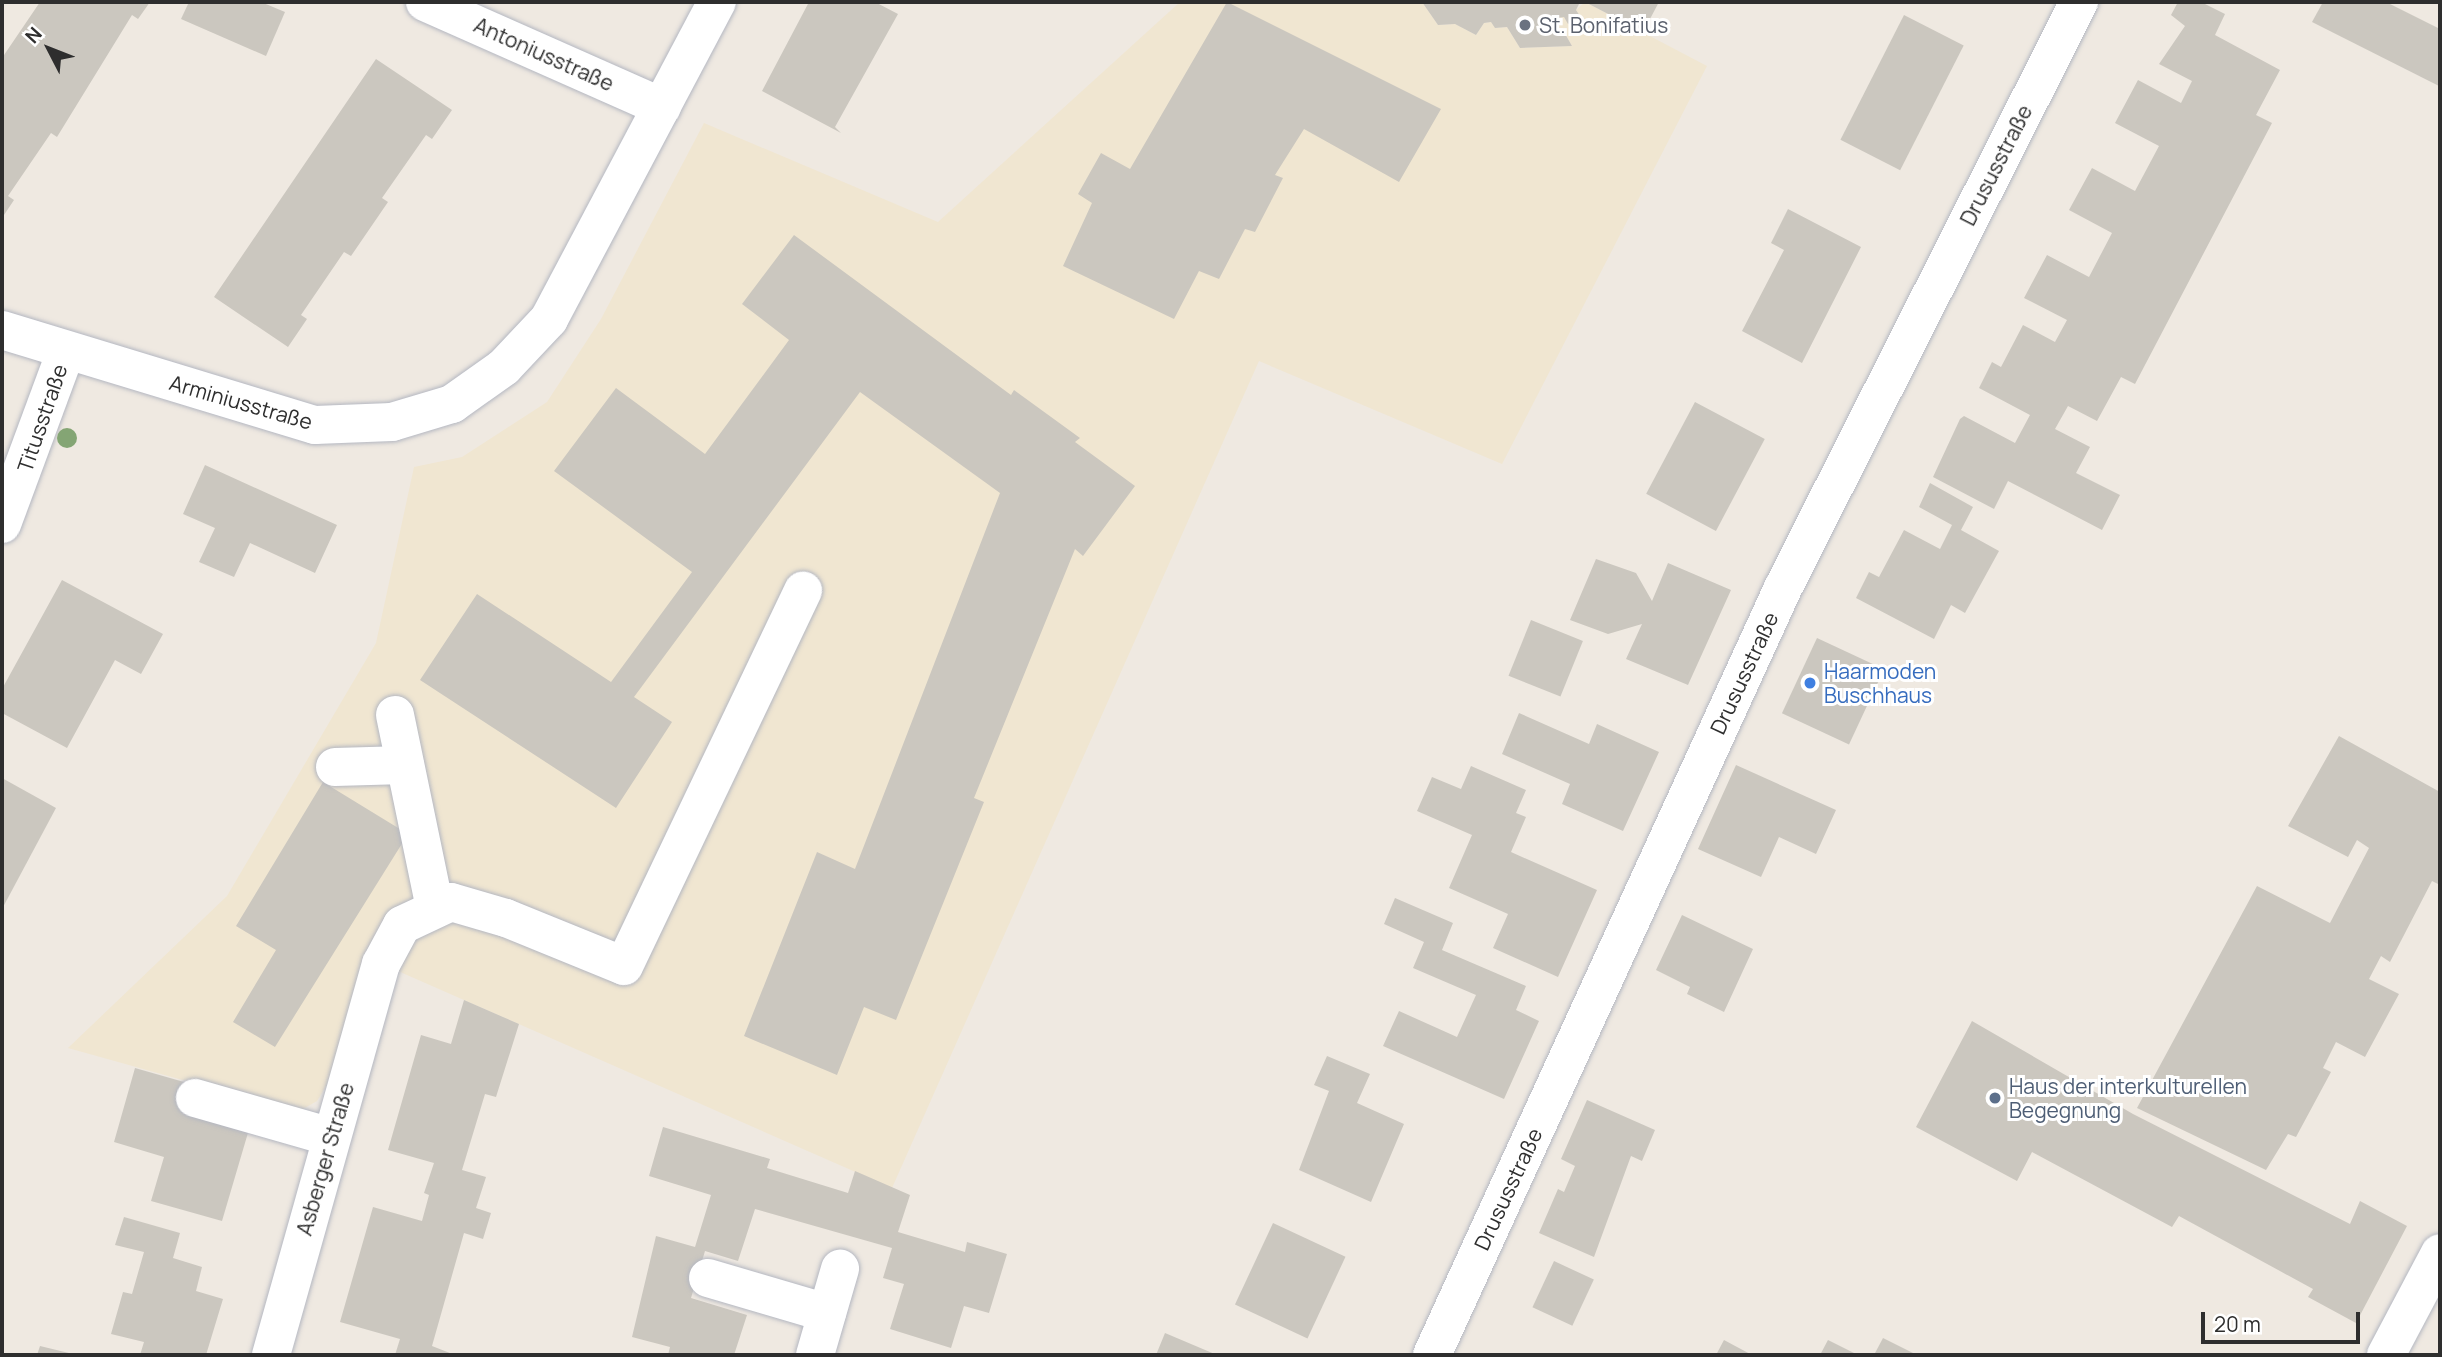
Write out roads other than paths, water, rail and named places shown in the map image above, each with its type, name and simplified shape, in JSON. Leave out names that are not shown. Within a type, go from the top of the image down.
[{"type":"street","name":"Antoniusstraße","points":[[425,2],[662,107]]},
{"type":"street","name":"Arminiusstraße","points":[[2,330],[315,425],[391,422],[452,404],[504,367],[549,319],[717,2]]},
{"type":"street","name":"Drususstraße","points":[[1432,1355],[1783,588],[2079,2]]},
{"type":"street","name":"Titusstraße","points":[[2,524],[66,351]]},
{"type":"street","points":[[395,715],[435,909],[451,902],[506,918],[624,966],[803,590]]},
{"type":"street","points":[[335,767],[405,765]]},
{"type":"street","name":"Asberger Straße","points":[[271,1355],[381,964],[402,925],[435,909]]},
{"type":"street","points":[[195,1098],[331,1137]]},
{"type":"street","points":[[2386,1355],[2440,1253]]},
{"type":"street","points":[[815,1355],[840,1269]]},
{"type":"street","points":[[708,1278],[827,1313]]},
{"type":"place","name":"St. Bonifatius","points":[[1525,25]]},
{"type":"place","name":"Haarmoden Buschhaus","points":[[1810,683]]},
{"type":"place","name":"Haus der interkulturellen Begegnung","points":[[1995,1098]]}]
